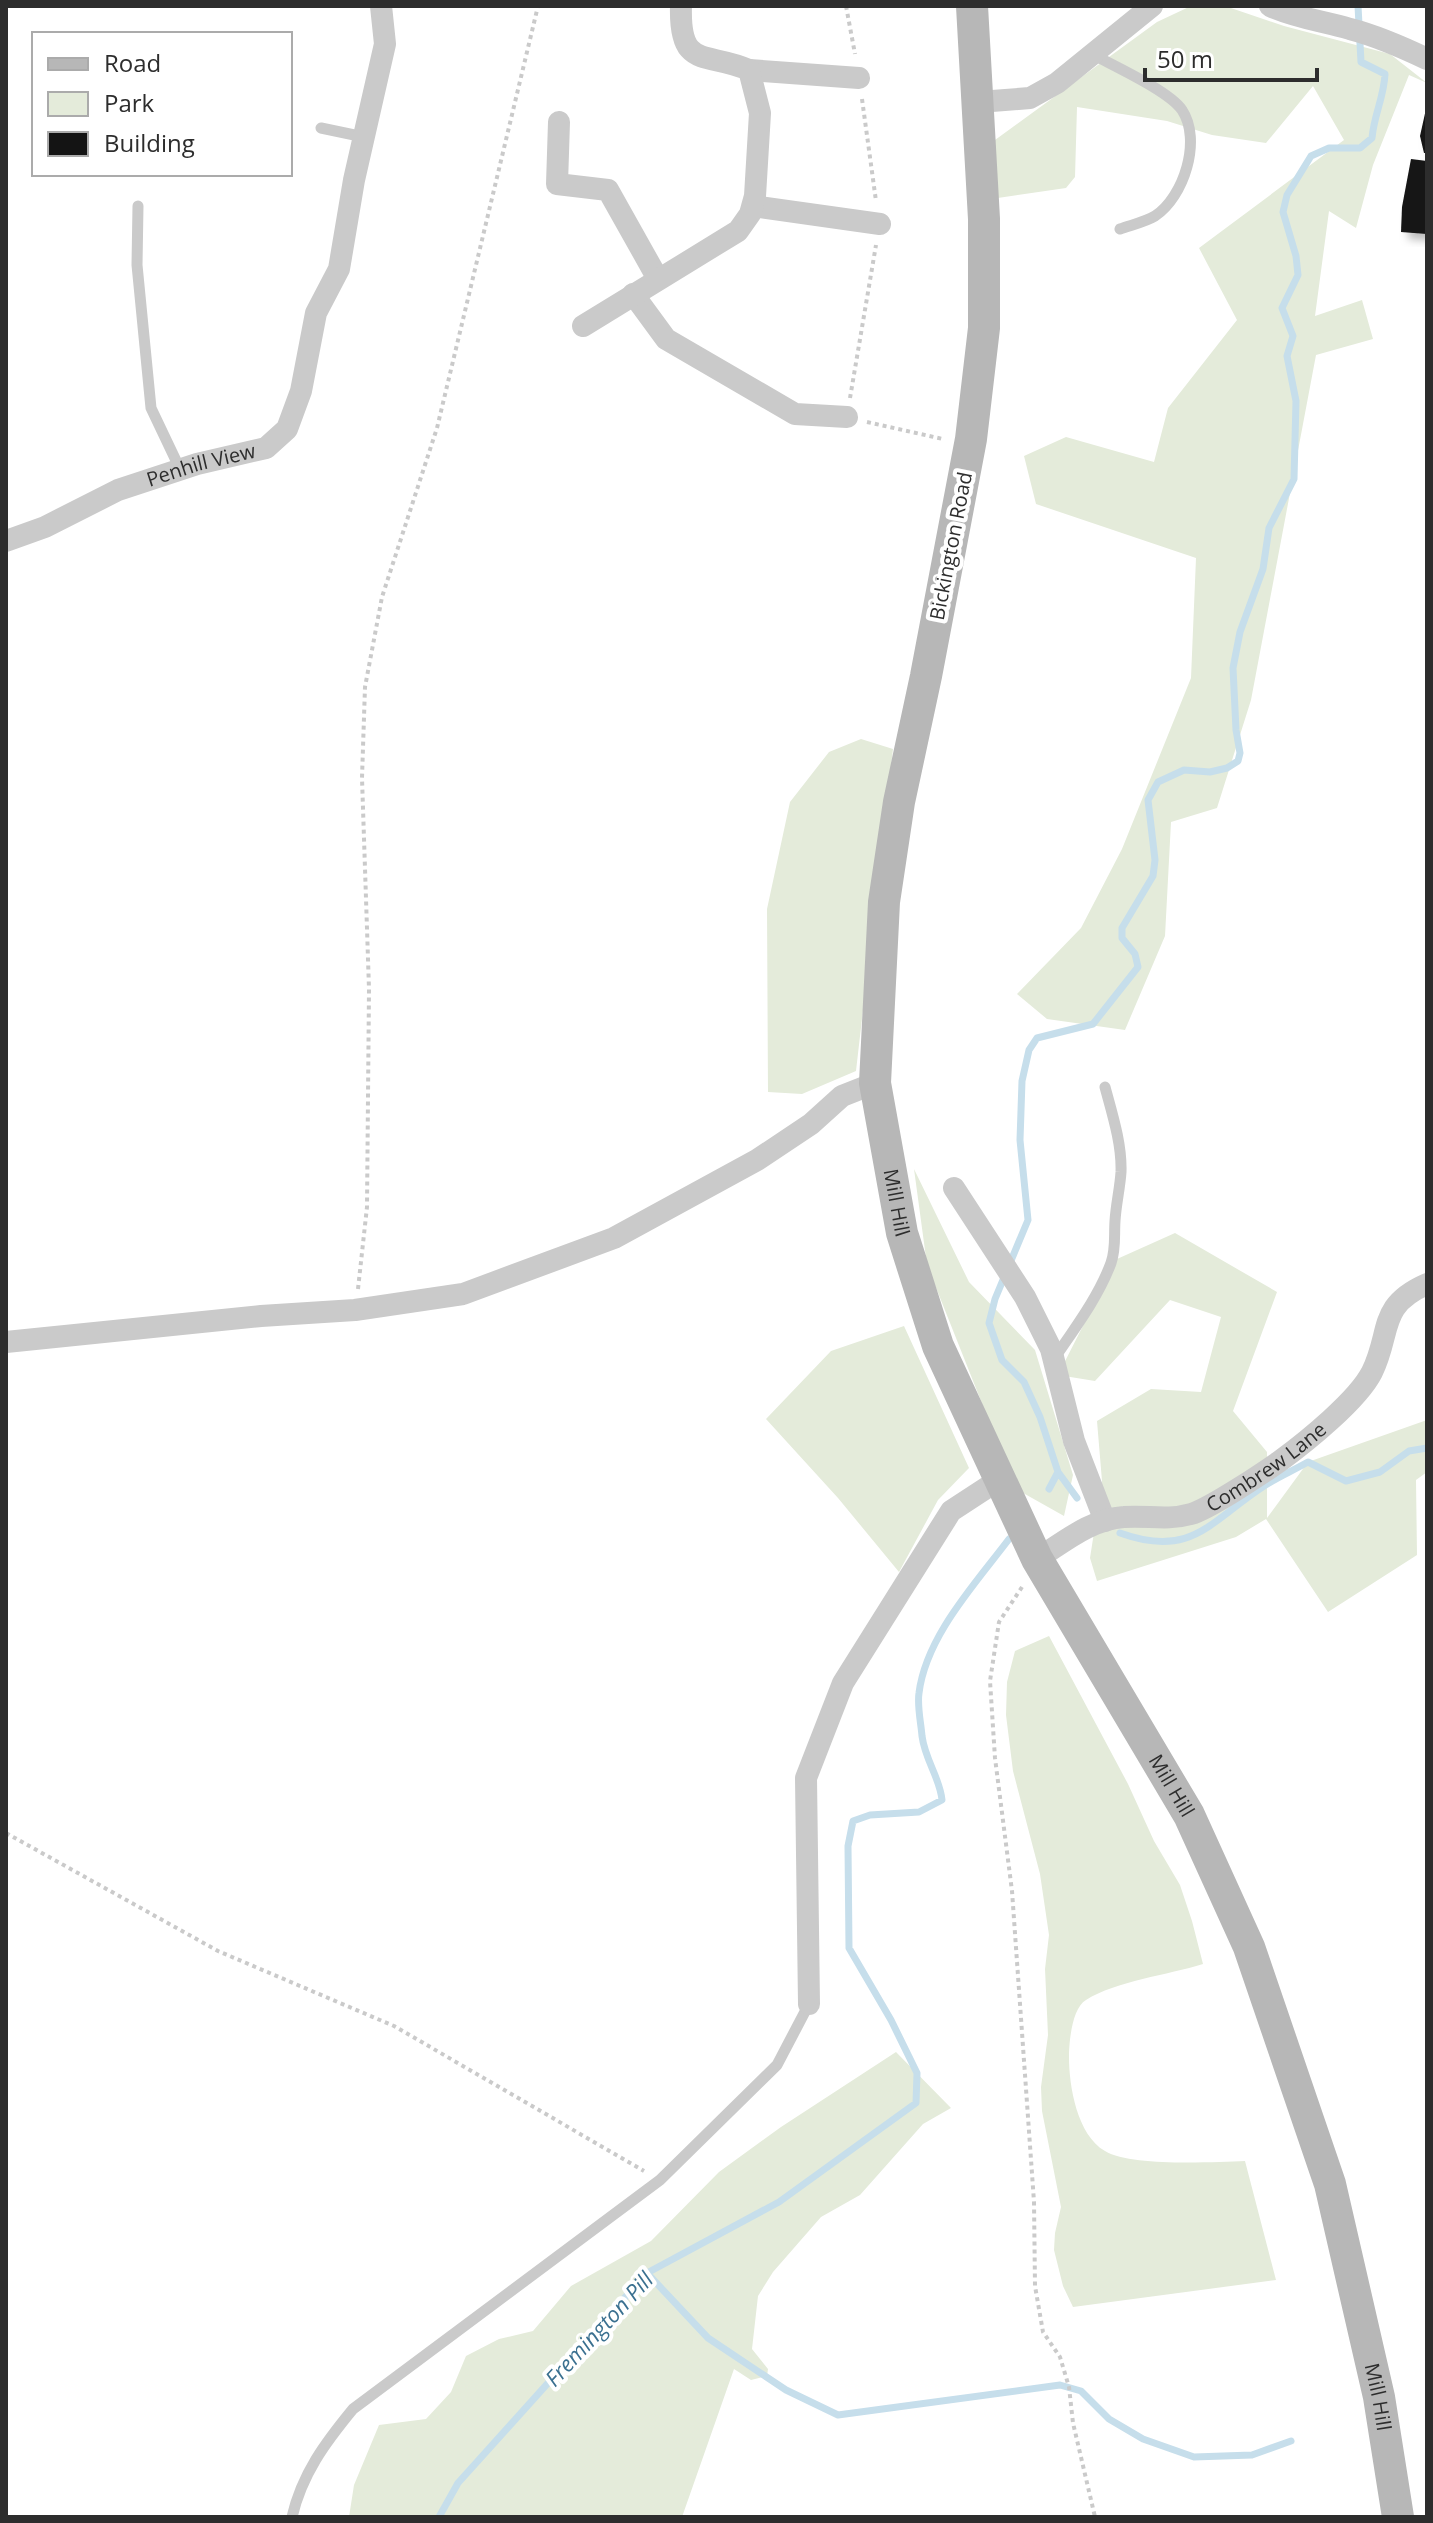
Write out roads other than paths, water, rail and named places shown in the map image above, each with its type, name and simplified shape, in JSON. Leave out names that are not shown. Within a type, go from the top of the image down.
[{"type":"main road","name":"Bickington Road","points":[[875,1083],[884,902],[894,830],[971,439],[984,328],[984,219],[972,6]]},
{"type":"main road","name":"Mill Hill","points":[[875,1083],[902,1233],[938,1346],[1037,1559],[1189,1815],[1249,1947],[1330,2184],[1379,2397],[1398,2517]]},
{"type":"street","name":"Penhill View","points":[[6,541],[45,527],[118,490],[180,469],[266,448],[287,429],[301,391],[316,313],[339,269],[354,180],[385,44],[381,6]]},
{"type":"street","points":[[681,6],[682,33],[686,45],[695,55],[749,70],[859,78]]},
{"type":"street","points":[[979,102],[1030,98],[1057,83],[1152,6]]},
{"type":"street","points":[[1270,6],[1293,16],[1395,43],[1427,59]]},
{"type":"street","points":[[583,326],[738,231],[753,206],[755,196],[760,113],[749,70]]},
{"type":"street","points":[[559,122],[557,184],[608,190],[658,279]]},
{"type":"street","points":[[753,206],[880,224]]},
{"type":"street","points":[[633,294],[666,339],[795,414],[847,417]]},
{"type":"street","points":[[6,1342],[261,1316],[355,1310],[463,1294],[614,1238],[757,1160],[811,1124],[842,1096],[875,1083]]},
{"type":"street","points":[[954,1188],[1025,1297],[1051,1349],[1074,1441],[1105,1521]]},
{"type":"street","name":"Combrew Lane","points":[[1037,1559],[1092,1524],[1124,1517],[1168,1519],[1195,1513],[1279,1462],[1359,1391],[1372,1372],[1391,1311],[1412,1291],[1427,1284]]},
{"type":"street","points":[[809,2004],[806,1778],[843,1683],[951,1511],[1000,1479]]},
{"type":"lane","points":[[1092,54],[1163,94],[1181,108],[1191,139],[1183,178],[1169,203],[1155,216],[1120,229]]},
{"type":"lane","points":[[321,128],[364,137]]},
{"type":"lane","points":[[138,206],[137,265],[151,408],[180,469]]},
{"type":"lane","points":[[1054,1359],[1087,1310],[1111,1263],[1114,1249],[1120,1164],[1105,1087]]},
{"type":"lane","points":[[292,2517],[298,2492],[320,2449],[353,2409],[660,2180],[777,2065],[809,2004]]},
{"type":"waterway","points":[[1049,1489],[1058,1472],[1040,1417],[1024,1382],[1002,1360],[989,1323],[995,1299],[1028,1220],[1020,1140],[1022,1081],[1029,1050],[1037,1038],[1093,1024],[1138,967],[1135,954],[1122,938],[1122,928],[1153,876],[1155,860],[1148,800],[1158,782],[1184,770],[1210,772],[1227,768],[1238,761],[1240,753],[1233,668],[1240,632],[1263,569],[1269,528],[1294,479],[1296,401],[1287,356],[1293,336],[1282,308],[1298,275],[1296,256],[1283,212],[1287,195],[1311,156],[1329,148],[1360,148],[1372,138],[1385,74],[1361,62],[1358,6]]},
{"type":"waterway","points":[[1120,1533],[1165,1542],[1183,1539],[1214,1523],[1264,1486],[1308,1462],[1346,1481],[1380,1472],[1409,1451],[1427,1448]]},
{"type":"waterway","points":[[1058,1472],[1077,1498]]},
{"type":"waterway","name":"Fremington Pill","points":[[439,2517],[458,2483],[647,2273],[779,2202],[916,2103],[917,2073],[891,2020],[849,1948],[848,1846],[853,1821],[870,1815],[919,1812],[942,1800],[922,1736],[919,1698],[924,1672],[931,1651],[954,1611],[1009,1539]]},
{"type":"waterway","name":"Fremington Pill","points":[[647,2273],[708,2338],[786,2390],[838,2415],[1060,2385],[1081,2391],[1109,2419],[1143,2439],[1194,2457],[1252,2455],[1291,2441]]}]
